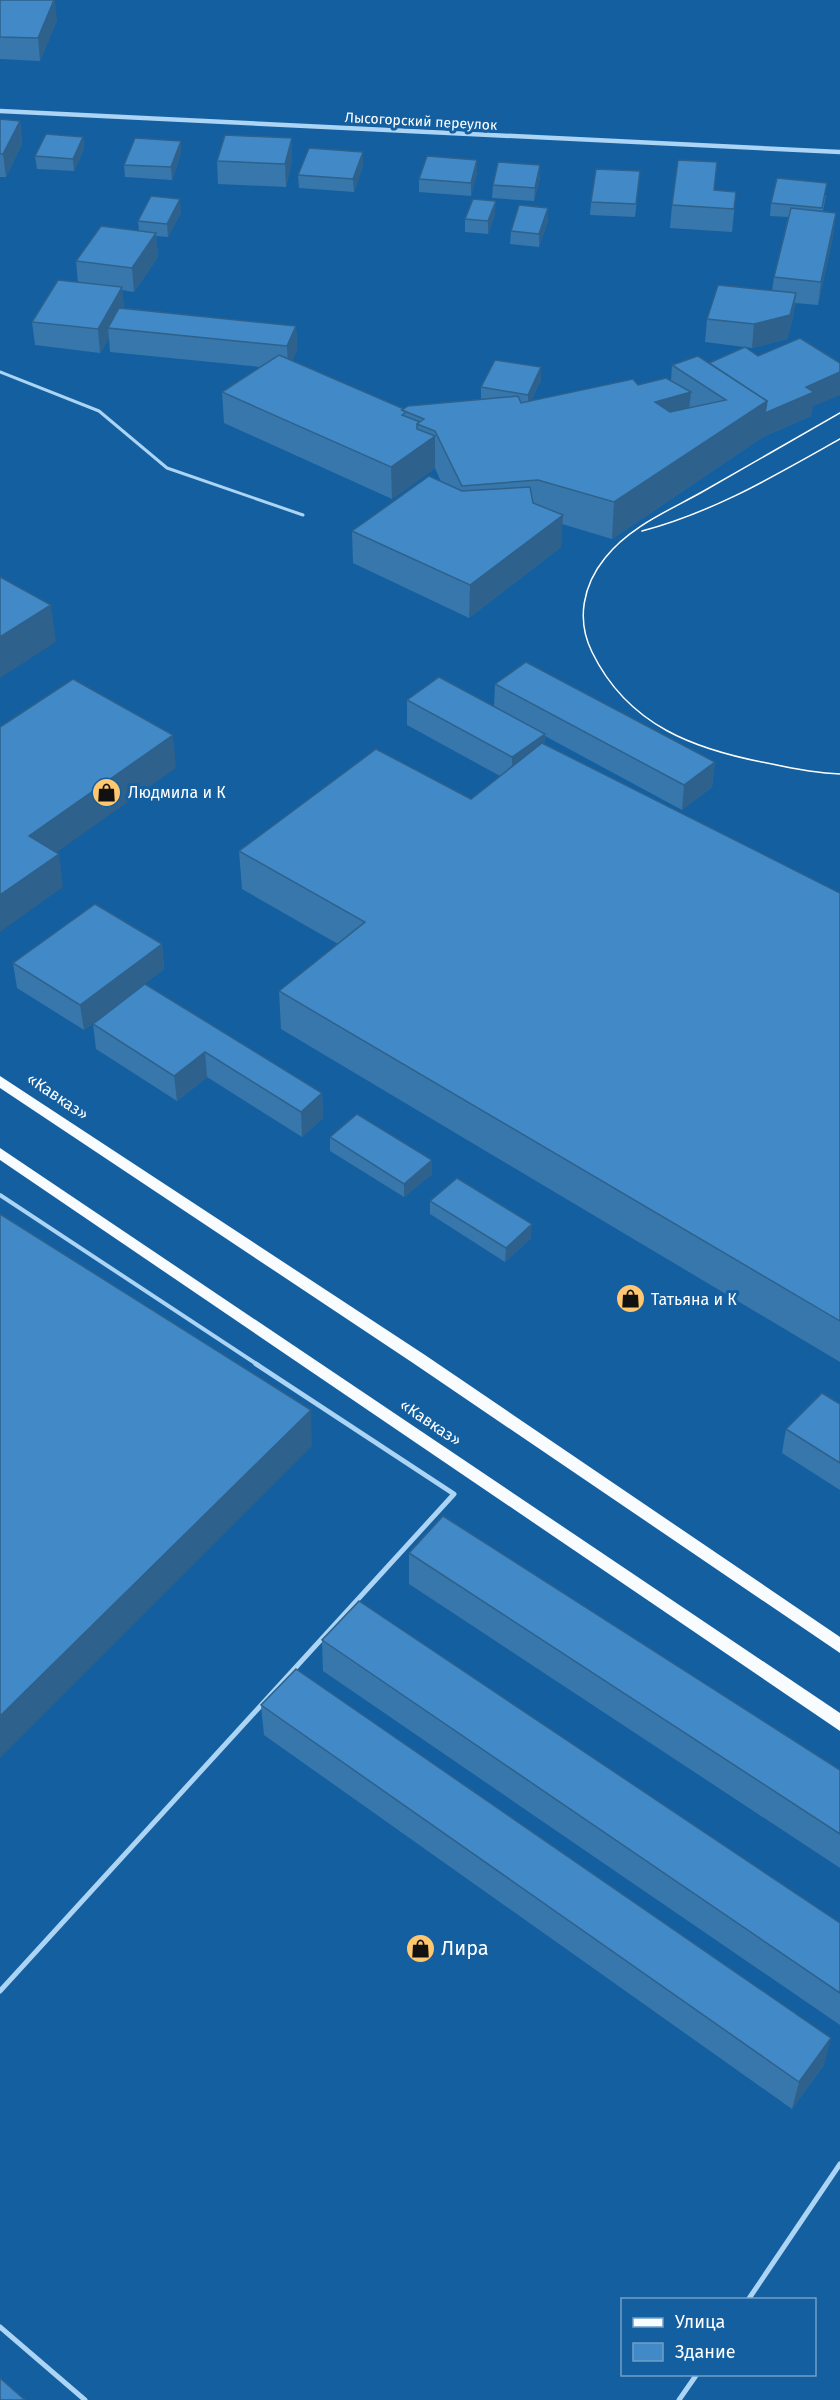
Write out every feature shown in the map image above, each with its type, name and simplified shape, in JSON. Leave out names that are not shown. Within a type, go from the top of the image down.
[{"type":"main road","name":"«Кавказ»","points":[[0,1081],[419,1359],[840,1646]]},
{"type":"main road","name":"«Кавказ»","points":[[0,1153],[840,1723]]},
{"type":"street","name":"Лысогорский переулок","points":[[0,111],[840,152]]},
{"type":"lane","points":[[0,372],[99,411],[167,468],[303,515]]},
{"type":"lane","points":[[0,1195],[454,1494],[0,1991]]},
{"type":"lane","points":[[749,2298],[840,2164]]},
{"type":"lane","points":[[0,2327],[85,2400]]},
{"type":"lane","points":[[680,2400],[696,2376]]},
{"type":"building","points":[[0,0],[54,0],[38,38],[0,37]]},
{"type":"building","points":[[0,119],[20,121],[3,154],[0,154]]},
{"type":"building","points":[[46,134],[83,137],[73,159],[35,156]]},
{"type":"building","points":[[225,135],[292,138],[285,164],[217,161]]},
{"type":"building","points":[[135,138],[181,141],[171,167],[124,165]]},
{"type":"building","points":[[309,148],[363,152],[353,179],[298,175]]},
{"type":"building","points":[[427,156],[477,160],[471,183],[419,179]]},
{"type":"building","points":[[678,160],[717,162],[714,190],[736,192],[734,209],[672,205]]},
{"type":"building","points":[[498,162],[540,165],[535,188],[493,185]]},
{"type":"building","points":[[596,169],[640,171],[636,204],[591,202]]},
{"type":"building","points":[[777,178],[827,183],[822,208],[771,203]]},
{"type":"building","points":[[151,196],[180,199],[167,224],[138,221]]},
{"type":"building","points":[[473,199],[496,201],[488,221],[465,219]]},
{"type":"building","points":[[519,205],[548,208],[539,234],[511,231]]},
{"type":"building","points":[[791,208],[836,213],[821,282],[774,277]]},
{"type":"building","points":[[101,226],[156,233],[132,268],[76,261]]},
{"type":"building","points":[[58,280],[122,287],[98,329],[32,322]]},
{"type":"building","points":[[718,285],[796,293],[790,315],[754,324],[707,319]]},
{"type":"building","points":[[119,308],[296,326],[287,346],[108,328]]},
{"type":"building","points":[[800,338],[840,363],[840,372],[806,387],[814,392],[765,413],[767,401],[709,363],[745,347],[758,356]]},
{"type":"building","points":[[279,355],[404,409],[402,410],[406,412],[402,415],[420,422],[417,424],[417,429],[435,436],[391,467],[222,392]]},
{"type":"building","points":[[698,356],[767,401],[614,502],[538,480],[462,486],[435,431],[417,424],[424,419],[402,410],[408,406],[518,396],[521,403],[633,379],[638,385],[666,378],[691,392],[655,402],[670,412],[726,400],[672,365]]},
{"type":"building","points":[[495,360],[541,367],[528,395],[481,387]]},
{"type":"building","points":[[429,476],[462,491],[530,487],[533,503],[563,515],[470,585],[352,531]]},
{"type":"building","points":[[0,577],[51,605],[0,637]]},
{"type":"building","points":[[526,662],[715,762],[684,785],[495,684]]},
{"type":"building","points":[[439,677],[545,734],[512,757],[407,700]]},
{"type":"building","points":[[73,679],[173,735],[29,836],[59,854],[0,895],[0,727]]},
{"type":"building","points":[[542,743],[840,893],[840,1321],[279,991],[365,922],[239,851],[376,749],[471,799]]},
{"type":"building","points":[[95,904],[162,944],[80,1005],[13,963]]},
{"type":"building","points":[[145,984],[322,1093],[301,1112],[205,1052],[174,1076],[93,1024]]},
{"type":"building","points":[[357,1114],[432,1160],[404,1184],[330,1137]]},
{"type":"building","points":[[457,1178],[532,1224],[506,1248],[430,1201]]},
{"type":"building","points":[[0,1214],[311,1410],[0,1716]]},
{"type":"building","points":[[822,1393],[840,1404],[840,1463],[786,1429]]},
{"type":"building","points":[[443,1516],[840,1770],[840,1834],[409,1553]]},
{"type":"building","points":[[359,1601],[840,1923],[840,1993],[322,1640]]},
{"type":"building","points":[[296,1669],[831,2038],[799,2082],[261,1705]]},
{"type":"building","points":[[0,2378],[25,2400],[0,2400]]},
{"type":"tram line","points":[[840,413],[650,520],[626,537],[597,568],[587,591],[583,615],[587,640],[607,677],[624,699],[667,731],[716,751],[744,758],[823,773],[840,774]]},
{"type":"tram line","points":[[642,531],[719,503],[840,439]]},
{"type":"place","name":"Людмила и К","points":[[107,792]]},
{"type":"place","name":"Татьяна и К","points":[[630,1299]]},
{"type":"place","name":"Лира","points":[[420,1948]]}]
